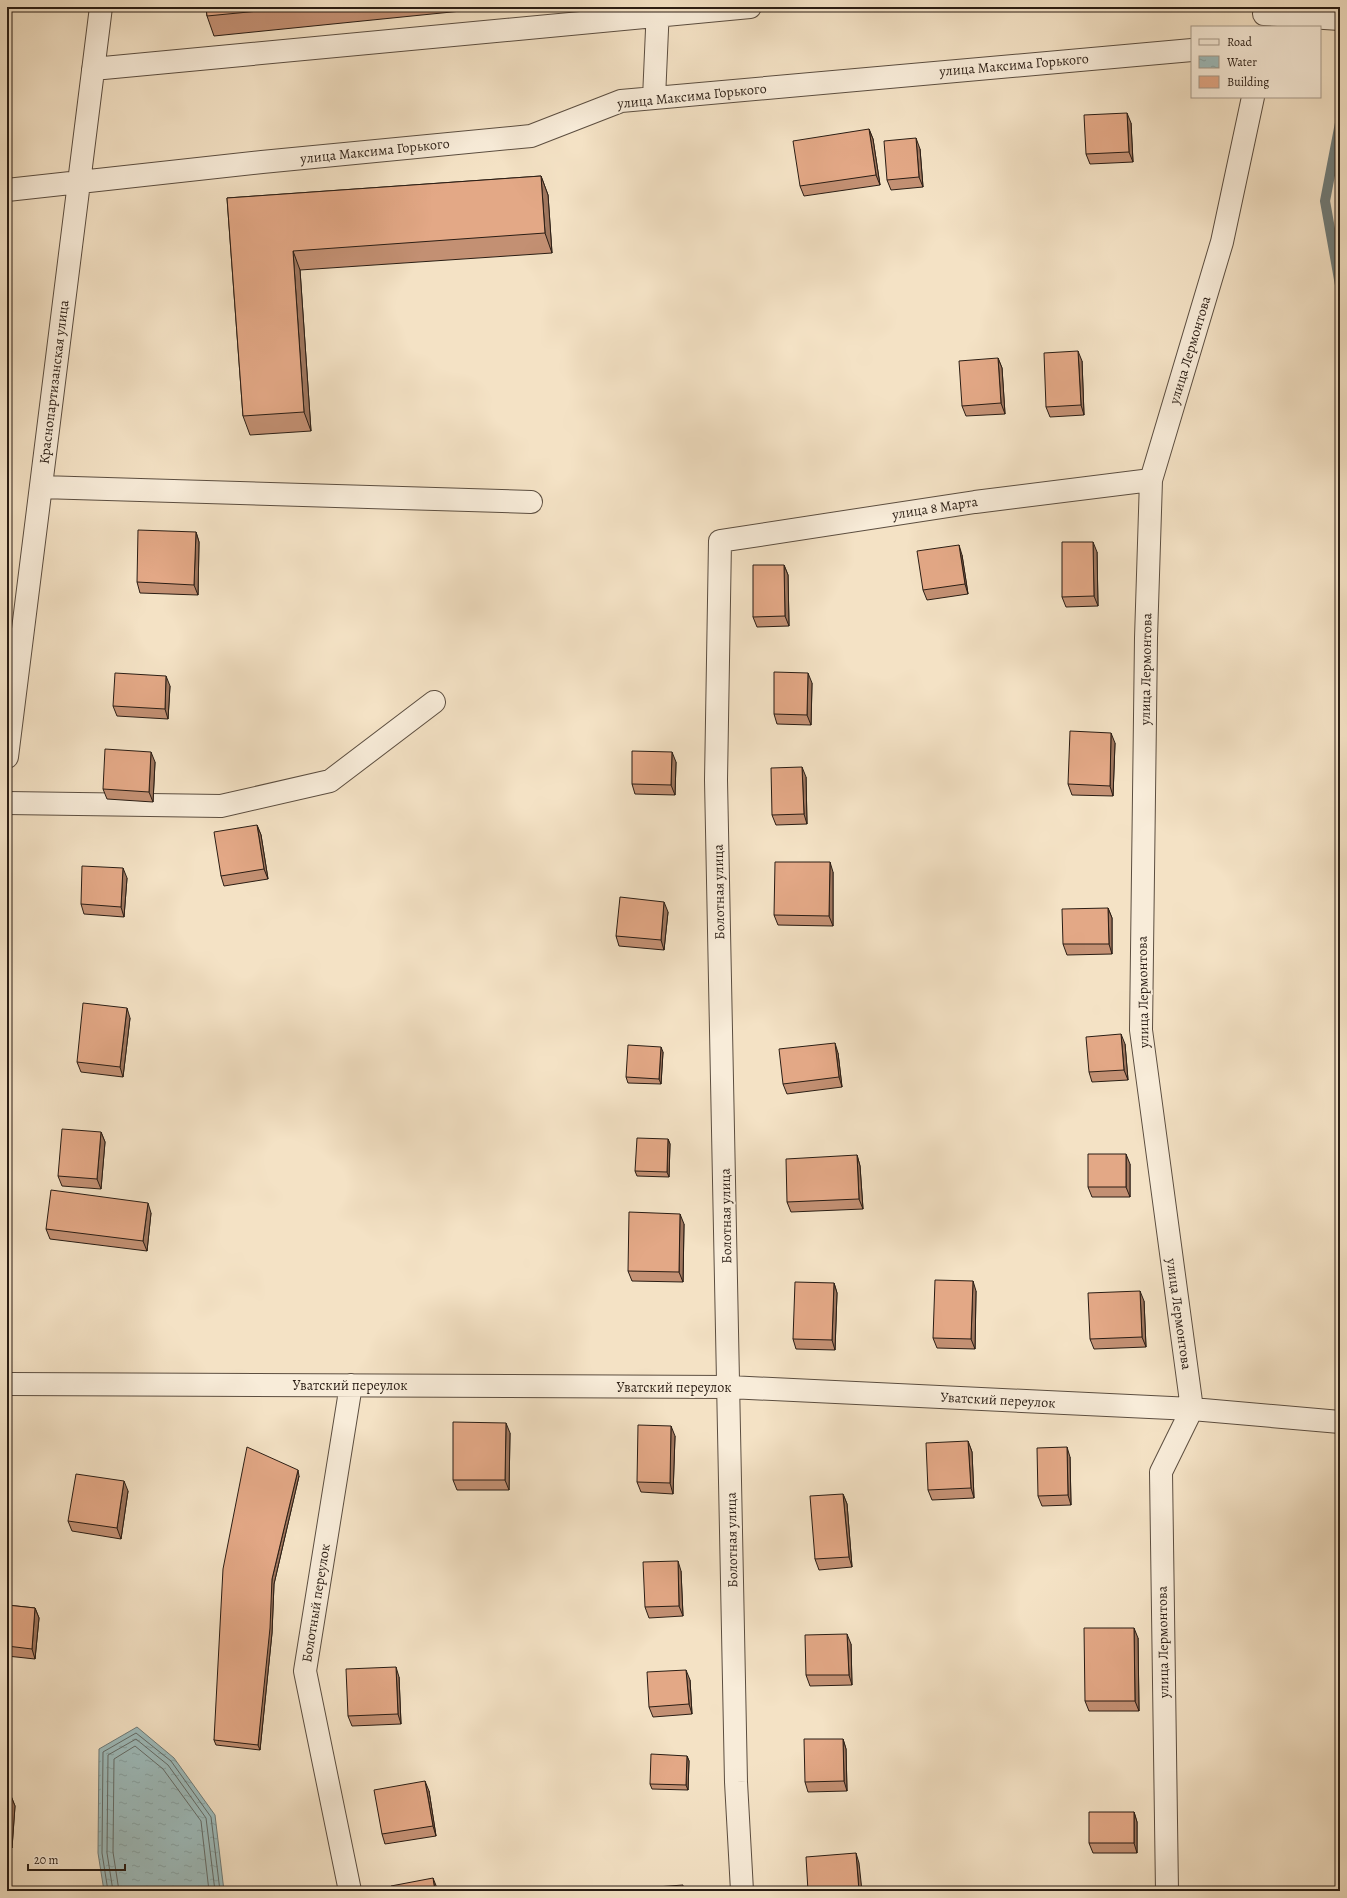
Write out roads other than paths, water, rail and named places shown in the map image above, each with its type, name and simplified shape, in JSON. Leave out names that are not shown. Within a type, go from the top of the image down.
[{"type":"street","name":"Краснопартизанская улица","points":[[7,757],[80,184],[100,7]]},
{"type":"street","points":[[93,69],[657,12],[750,7]]},
{"type":"street","points":[[654,98],[657,12]]},
{"type":"street","points":[[1264,16],[1340,19]]},
{"type":"street","name":"улица Максима Горького","points":[[7,190],[80,184],[255,163],[531,136],[621,101],[1191,50]]},
{"type":"street","name":"улица Лермонтова","points":[[1167,1891],[1161,1472],[1192,1409],[1141,1030],[1146,638],[1151,480],[1222,242],[1253,98]]},
{"type":"street","name":"улица 8 Марта","points":[[720,541],[975,502],[1151,480]]},
{"type":"street","points":[[41,487],[531,502]]},
{"type":"street","name":"Болотная улица","points":[[720,541],[716,780],[736,1782],[742,1891]]},
{"type":"street","points":[[7,803],[221,806],[330,781],[434,702]]},
{"type":"street","name":"Уватский переулок","points":[[7,1384],[729,1387],[1192,1409],[1340,1422]]},
{"type":"street","name":"Болотный переулок","points":[[350,1891],[305,1671],[351,1385]]},
{"type":"water","points":[[137,1727],[174,1758],[215,1815],[224,1891],[104,1891],[98,1853],[99,1749]]},
{"type":"waterway","points":[[1340,123],[1325,201],[1340,285]]}]
